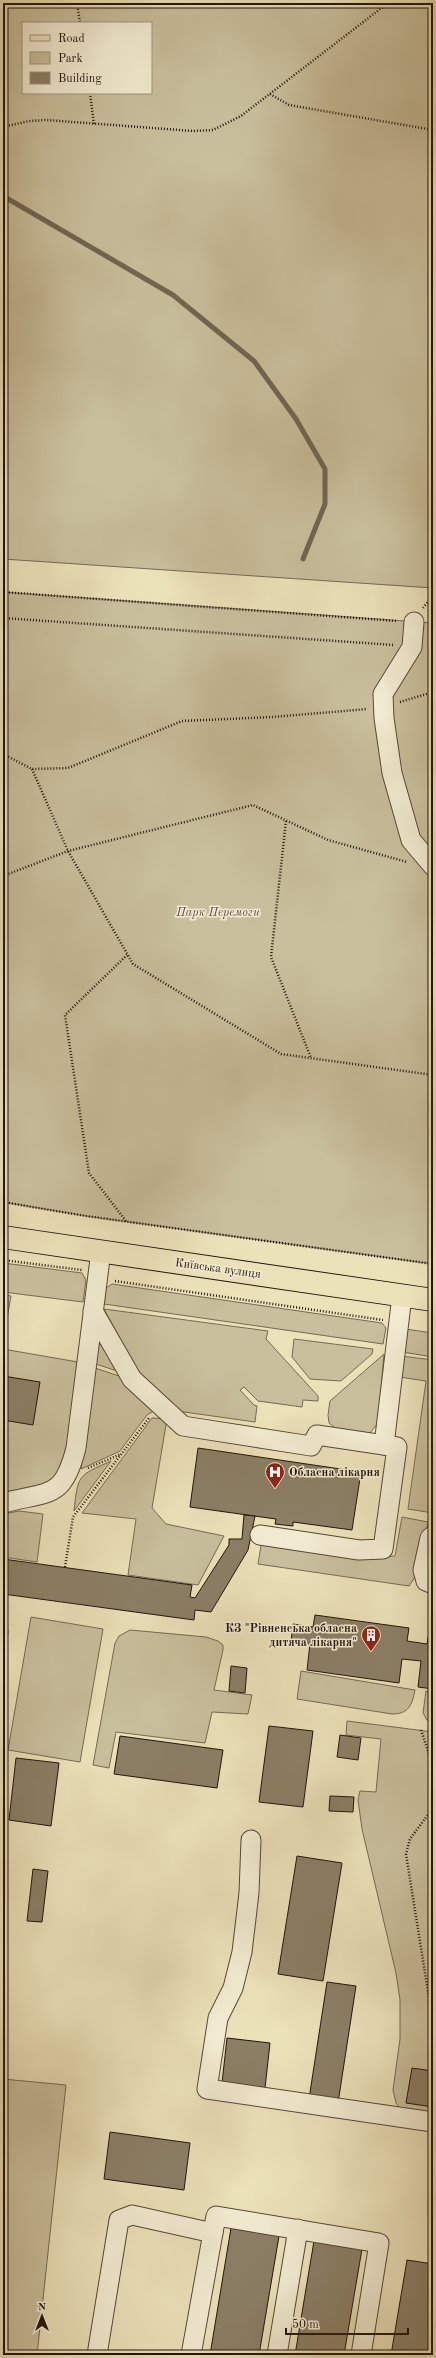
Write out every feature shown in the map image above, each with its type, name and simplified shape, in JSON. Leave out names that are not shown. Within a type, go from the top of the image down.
[{"type":"main road","name":"Київська вулиця","points":[[3,1237],[433,1300]]},
{"type":"street","points":[[414,622],[412,647],[383,694],[383,707],[392,773],[411,840],[433,866]]},
{"type":"street","points":[[3,1503],[52,1492],[63,1483],[66,1477],[76,1448],[89,1321],[101,1251]]},
{"type":"street","points":[[384,1445],[402,1296]]},
{"type":"street","points":[[89,1321],[132,1379],[183,1426],[311,1446],[317,1435],[397,1447],[383,1549],[359,1550],[260,1535]]},
{"type":"street","points":[[433,1536],[430,1538],[424,1570],[426,1580],[433,1584]]},
{"type":"street","points":[[251,1840],[249,1893],[242,1952],[233,1988],[218,2018],[207,2089],[433,2122]]},
{"type":"street","points":[[97,2355],[119,2220],[132,2215],[213,2233]]},
{"type":"street","points":[[191,2355],[216,2216],[379,2243],[361,2355]]},
{"type":"street","points":[[277,2355],[298,2229]]},
{"type":"path","points":[[77,3],[80,22]]},
{"type":"path","points":[[3,127],[29,121],[46,120],[94,125],[213,130],[241,116],[388,3]]},
{"type":"path","points":[[90,94],[94,125]]},
{"type":"path","points":[[270,94],[289,105],[433,130]]},
{"type":"path","points":[[3,592],[414,622]]},
{"type":"path","points":[[3,618],[412,647]]},
{"type":"path","points":[[3,754],[32,769],[68,768],[182,721],[273,717],[383,707],[433,692]]},
{"type":"path","points":[[32,769],[68,851],[132,964],[281,1054],[433,1075]]},
{"type":"path","points":[[3,876],[68,851],[253,805],[328,840],[399,861],[433,866]]},
{"type":"path","points":[[286,821],[271,958],[311,1058]]},
{"type":"path","points":[[126,1222],[89,1172],[65,1015],[127,955]]},
{"type":"path","points":[[3,1202],[126,1222],[433,1264]]},
{"type":"path","points":[[3,1260],[90,1271],[112,1281],[399,1322]]},
{"type":"path","points":[[65,1568],[74,1517],[151,1415],[170,1414]]},
{"type":"path","points":[[66,1477],[121,1454]]},
{"type":"path","points":[[421,1730],[433,1766]]},
{"type":"path","points":[[433,1808],[410,1839],[406,1854],[433,2023]]},
{"type":"green space","points":[[3,3],[433,3],[433,588],[3,559]]},
{"type":"green space","name":"Парк Перемоги","points":[[3,592],[433,623],[433,1264],[86,1216],[3,1202]]},
{"type":"green space","points":[[3,1263],[82,1273],[86,1280],[83,1302],[3,1292]]},
{"type":"green space","points":[[112,1284],[382,1323],[386,1328],[383,1344],[104,1304],[106,1288]]},
{"type":"green space","points":[[3,1295],[11,1296],[3,1340]]},
{"type":"green space","points":[[104,1309],[268,1331],[266,1339],[318,1396],[318,1401],[303,1400],[302,1407],[258,1401],[244,1387],[240,1390],[254,1405],[257,1406],[255,1422],[177,1411],[139,1374]]},
{"type":"green space","points":[[405,1329],[433,1333],[433,1357],[402,1352]]},
{"type":"green space","points":[[294,1339],[373,1349],[372,1354],[341,1381],[310,1379],[292,1357]]},
{"type":"green space","points":[[103,1343],[123,1373],[93,1363],[95,1347]]},
{"type":"green space","points":[[3,1349],[78,1362],[70,1427],[62,1463],[57,1476],[50,1483],[45,1485],[3,1496]]},
{"type":"green space","points":[[384,1354],[378,1423],[370,1433],[362,1434],[335,1428],[329,1423],[328,1415],[330,1401]]},
{"type":"green space","points":[[401,1356],[433,1360],[433,1513],[408,1509],[426,1381],[399,1377]]},
{"type":"green space","points":[[92,1367],[131,1380],[157,1409],[147,1415],[120,1451],[81,1469]]},
{"type":"green space","points":[[152,1418],[167,1419],[152,1508],[166,1524],[224,1536],[198,1585],[128,1575],[136,1519],[82,1513]]},
{"type":"green space","points":[[111,1461],[74,1511],[77,1490],[82,1478],[92,1470]]},
{"type":"green space","points":[[19,1511],[43,1514],[37,1562],[3,1557],[3,1514]]},
{"type":"green space","points":[[402,1517],[428,1522],[417,1574],[409,1586],[258,1564],[262,1540],[374,1558],[395,1556]]},
{"type":"green space","points":[[31,1617],[103,1629],[80,1762],[8,1750]]},
{"type":"green space","points":[[130,1630],[206,1637],[218,1641],[223,1645],[223,1650],[214,1690],[252,1695],[248,1714],[212,1712],[205,1743],[116,1732],[109,1768],[93,1765],[115,1643],[119,1636]]},
{"type":"green space","points":[[301,1671],[415,1690],[413,1700],[409,1708],[406,1710],[398,1714],[392,1714],[297,1699]]},
{"type":"green space","points":[[426,1691],[433,1692],[433,1723],[427,1720],[423,1713]]},
{"type":"green space","points":[[347,1721],[433,1732],[433,2118],[405,2115],[396,2103],[393,2090],[400,2039],[400,2000],[396,1973],[362,1829],[358,1800],[360,1791],[376,1792],[381,1739],[346,1735]]},
{"type":"green space","points":[[3,2079],[66,2085],[37,2355],[3,2355]]},
{"type":"building","points":[[3,1376],[40,1382],[33,1425],[3,1420]]},
{"type":"building","name":"Обласна лікарня","points":[[198,1448],[361,1472],[352,1530],[293,1522],[293,1526],[275,1524],[276,1519],[190,1507]]},
{"type":"building","points":[[244,1515],[255,1516],[248,1550],[211,1612],[195,1610],[194,1620],[3,1594],[3,1559],[192,1585],[190,1597],[195,1598],[229,1545],[229,1539],[242,1539]]},
{"type":"building","name":"КЗ \"Рівненська обласна дитяча лікарня\"","points":[[315,1615],[409,1628],[407,1641],[427,1644],[429,1632],[433,1632],[433,1689],[418,1687],[421,1661],[402,1659],[399,1683],[307,1670],[310,1644],[291,1642],[293,1624],[313,1627]]},
{"type":"building","points":[[3,1630],[8,1631],[5,1657],[3,1657]]},
{"type":"building","points":[[231,1666],[247,1668],[245,1693],[229,1691]]},
{"type":"building","points":[[269,1726],[313,1731],[303,1807],[259,1802]]},
{"type":"building","points":[[340,1735],[361,1738],[358,1760],[337,1757]]},
{"type":"building","points":[[120,1736],[223,1750],[217,1788],[114,1774]]},
{"type":"building","points":[[16,1758],[59,1763],[51,1826],[9,1820]]},
{"type":"building","points":[[330,1796],[354,1797],[353,1812],[329,1811]]},
{"type":"building","points":[[297,1856],[342,1863],[323,1981],[278,1974]]},
{"type":"building","points":[[33,1869],[48,1871],[42,1922],[27,1921]]},
{"type":"building","points":[[327,1982],[356,1986],[338,2103],[309,2099]]},
{"type":"building","points":[[227,2038],[270,2043],[265,2088],[222,2083]]},
{"type":"building","points":[[412,2068],[433,2071],[433,2107],[406,2103]]},
{"type":"building","points":[[110,2132],[190,2143],[184,2190],[104,2179]]},
{"type":"building","points":[[231,2228],[279,2236],[259,2355],[210,2355]]},
{"type":"building","points":[[314,2241],[362,2249],[344,2355],[295,2355]]},
{"type":"building","points":[[407,2260],[433,2264],[433,2355],[391,2355]]},
{"type":"waterway","points":[[3,196],[173,295],[254,361],[296,419],[325,469],[325,504],[303,559]]},
{"type":"place","name":"Обласна лікарня","points":[[275,1489]]},
{"type":"place","name":"КЗ \"Рівненська обласна дитяча лікарня\"","points":[[371,1652]]}]
